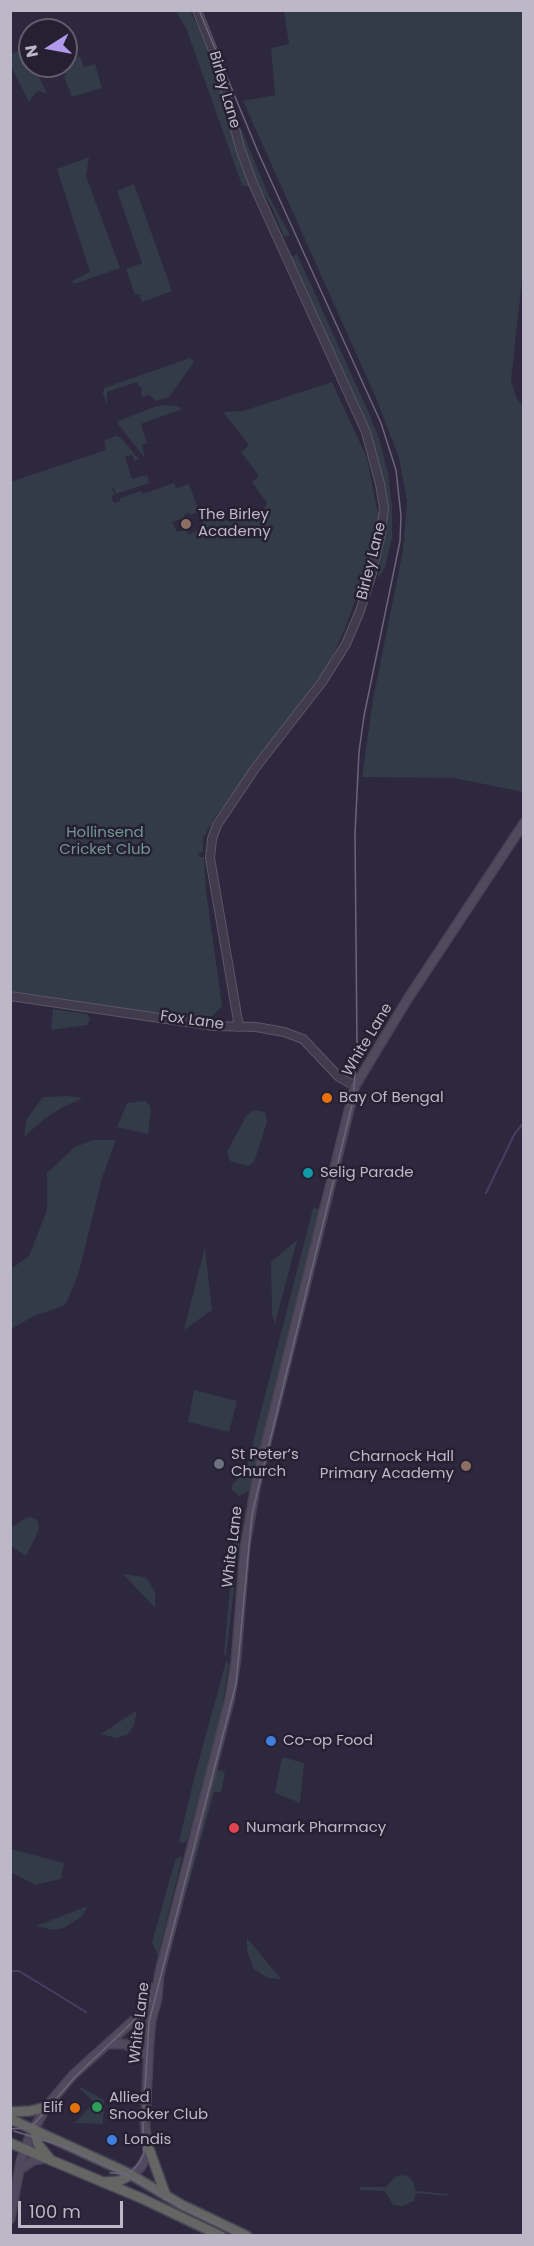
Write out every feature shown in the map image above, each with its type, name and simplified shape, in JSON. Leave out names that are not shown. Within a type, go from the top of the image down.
[{"type":"highway","points":[[10,2112],[46,2107]]},
{"type":"highway","points":[[10,2119],[131,2175],[166,2196],[247,2235]]},
{"type":"highway","points":[[34,2129],[38,2144],[49,2158]]},
{"type":"highway","points":[[10,2143],[49,2158],[221,2235]]},
{"type":"highway","points":[[148,2146],[166,2196]]},
{"type":"highway","points":[[104,2182],[118,2181],[131,2175]]},
{"type":"main road","name":"White Lane","points":[[148,2146],[145,2126],[148,2055],[159,1975],[230,1698],[236,1660],[245,1547],[256,1484],[355,1086],[407,1000],[524,823]]},
{"type":"main road","points":[[10,2219],[25,2149],[46,2107],[73,2075],[144,2011],[159,1975]]},
{"type":"main road","points":[[108,2044],[125,2044],[148,2055]]},
{"type":"main road","points":[[131,2175],[143,2165],[148,2154],[148,2146]]},
{"type":"main road","points":[[20,2169],[34,2160],[49,2158]]},
{"type":"street","name":"Birley Lane","points":[[197,10],[218,63],[240,148],[255,189],[366,432],[384,508],[372,573],[346,644],[322,682],[256,767],[217,825],[212,839],[210,858],[239,1027]]},
{"type":"street","name":"Fox Lane","points":[[10,996],[214,1026],[270,1029],[303,1039],[339,1077],[355,1086]]},
{"type":"green space","points":[[176,11],[190,11],[198,26],[213,62],[235,143],[250,187],[242,185],[186,28]]},
{"type":"green space","points":[[284,11],[523,11],[524,261],[511,380],[516,397],[524,408],[523,792],[454,778],[362,777],[373,699],[403,550],[407,501],[399,458],[376,398],[243,101],[275,95],[271,48],[289,44]]},
{"type":"green space","points":[[18,51],[18,78],[40,78],[47,94],[39,91],[29,102],[11,66],[11,54]]},
{"type":"green space","points":[[80,56],[84,67],[95,64],[102,88],[72,97],[65,78],[78,78],[78,57]]},
{"type":"green space","points":[[235,114],[269,196],[290,235],[284,237],[272,208],[258,185],[246,154]]},
{"type":"green space","points":[[89,157],[86,176],[120,268],[74,284],[72,281],[90,272],[57,169]]},
{"type":"green space","points":[[134,184],[172,291],[142,302],[139,294],[135,295],[126,269],[142,263],[117,191]]},
{"type":"green space","points":[[297,254],[368,411],[379,438],[388,473],[392,507],[392,538],[385,567],[378,579],[387,514],[385,489],[372,442],[349,383],[291,257]]},
{"type":"green space","points":[[190,358],[194,362],[169,397],[156,401],[150,395],[142,397],[141,387],[137,382],[107,392],[107,404],[103,394],[104,388]]},
{"type":"green space","name":"Hollinsend Cricket Club","points":[[332,382],[367,458],[379,519],[368,566],[329,664],[216,816],[203,838],[203,852],[198,853],[199,857],[204,857],[206,890],[222,1006],[208,1021],[11,991],[10,482],[106,450],[104,441],[116,436],[121,438],[139,459],[135,461],[132,455],[125,457],[132,479],[147,475],[149,483],[116,494],[111,487],[115,495],[111,496],[114,503],[120,501],[120,498],[141,491],[143,494],[174,483],[176,488],[189,484],[199,511],[191,515],[190,513],[184,514],[185,518],[172,522],[177,532],[187,529],[188,534],[204,529],[201,516],[218,511],[221,522],[251,512],[252,516],[263,512],[267,503],[252,482],[259,476],[241,452],[249,445],[223,412],[243,411]]},
{"type":"green space","points":[[166,405],[182,409],[141,424],[147,443],[142,445],[145,458],[118,421],[157,406]]},
{"type":"green space","points":[[53,1009],[87,1014],[90,1018],[89,1022],[87,1025],[51,1030]]},
{"type":"green space","points":[[43,1097],[83,1098],[44,1119],[24,1137],[26,1120]]},
{"type":"green space","points":[[144,1101],[150,1105],[151,1111],[148,1134],[117,1127],[127,1103]]},
{"type":"green space","points":[[254,1110],[265,1112],[267,1122],[254,1162],[248,1166],[230,1161],[227,1152],[246,1116]]},
{"type":"green space","points":[[93,1140],[116,1140],[102,1178],[79,1272],[67,1302],[63,1306],[34,1316],[11,1329],[11,1269],[29,1256],[47,1210],[47,1173],[75,1147]]},
{"type":"green space","points":[[313,1208],[321,1209],[249,1491],[239,1496],[232,1490],[232,1485],[245,1471],[248,1462]]},
{"type":"green space","points":[[297,1240],[275,1324],[272,1314],[271,1262]]},
{"type":"green space","points":[[205,1247],[212,1310],[184,1330]]},
{"type":"green space","points":[[194,1390],[237,1401],[229,1432],[188,1422]]},
{"type":"green space","points":[[237,1509],[243,1513],[226,1656],[224,1654]]},
{"type":"green space","points":[[31,1517],[37,1520],[39,1525],[26,1556],[11,1546],[11,1528],[25,1518]]},
{"type":"green space","points":[[123,1574],[145,1577],[149,1581],[155,1592],[155,1608]]},
{"type":"green space","points":[[226,1661],[229,1664],[220,1721],[187,1841],[181,1843],[179,1841],[196,1771]]},
{"type":"green space","points":[[137,1710],[134,1725],[127,1735],[116,1738],[101,1734]]},
{"type":"green space","points":[[282,1757],[304,1763],[300,1803],[275,1793]]},
{"type":"green space","points":[[216,1769],[225,1772],[221,1792],[214,1792],[187,1890],[185,1888]]},
{"type":"green space","points":[[11,1849],[64,1863],[61,1879],[35,1885],[11,1872]]},
{"type":"green space","points":[[180,1856],[182,1858],[158,1956],[152,1942],[175,1861]]},
{"type":"green space","points":[[88,1906],[81,1917],[64,1928],[53,1930],[36,1926]]},
{"type":"green space","points":[[247,1938],[281,1979],[268,1978],[254,1969],[247,1951]]},
{"type":"green space","name":"Allied Snooker Club","points":[[81,2087],[104,2100],[103,2124],[75,2123],[94,2102],[80,2089]]},
{"type":"green space","points":[[408,2176],[416,2191],[448,2194],[447,2196],[416,2193],[414,2199],[416,2200],[403,2206],[393,2205],[385,2191],[359,2190],[360,2187],[386,2187],[395,2177]]},
{"type":"waterway","points":[[486,1193],[515,1133],[524,1123]]},
{"type":"waterway","points":[[10,1971],[19,1971],[86,2012]]},
{"type":"tram line","points":[[110,2173],[125,2174],[132,2171],[144,2153],[143,2123],[149,2022],[236,1684],[252,1514],[353,1101],[357,1046],[355,834],[359,752],[364,716],[400,541],[401,516],[396,470],[381,423],[258,152],[199,10]]},
{"type":"tram line","points":[[10,2129],[25,2128],[35,2123],[75,2077],[144,2011],[150,2000]]},
{"type":"tram line","points":[[14,2131],[68,2148],[129,2176],[181,2207],[242,2236]]},
{"type":"place","name":"The Birley Academy","points":[[186,524]]},
{"type":"place","name":"Bay Of Bengal","points":[[327,1098]]},
{"type":"place","name":"Selig Parade","points":[[308,1173]]},
{"type":"place","name":"St Peter’s Church","points":[[219,1464]]},
{"type":"place","name":"Charnock Hall Primary Academy","points":[[466,1466]]},
{"type":"place","name":"Co-op Food","points":[[271,1741]]},
{"type":"place","name":"Numark Pharmacy","points":[[234,1828]]},
{"type":"place","name":"Allied Snooker Club","points":[[97,2107]]},
{"type":"place","name":"Elif","points":[[75,2108]]},
{"type":"place","name":"Londis","points":[[112,2140]]}]
